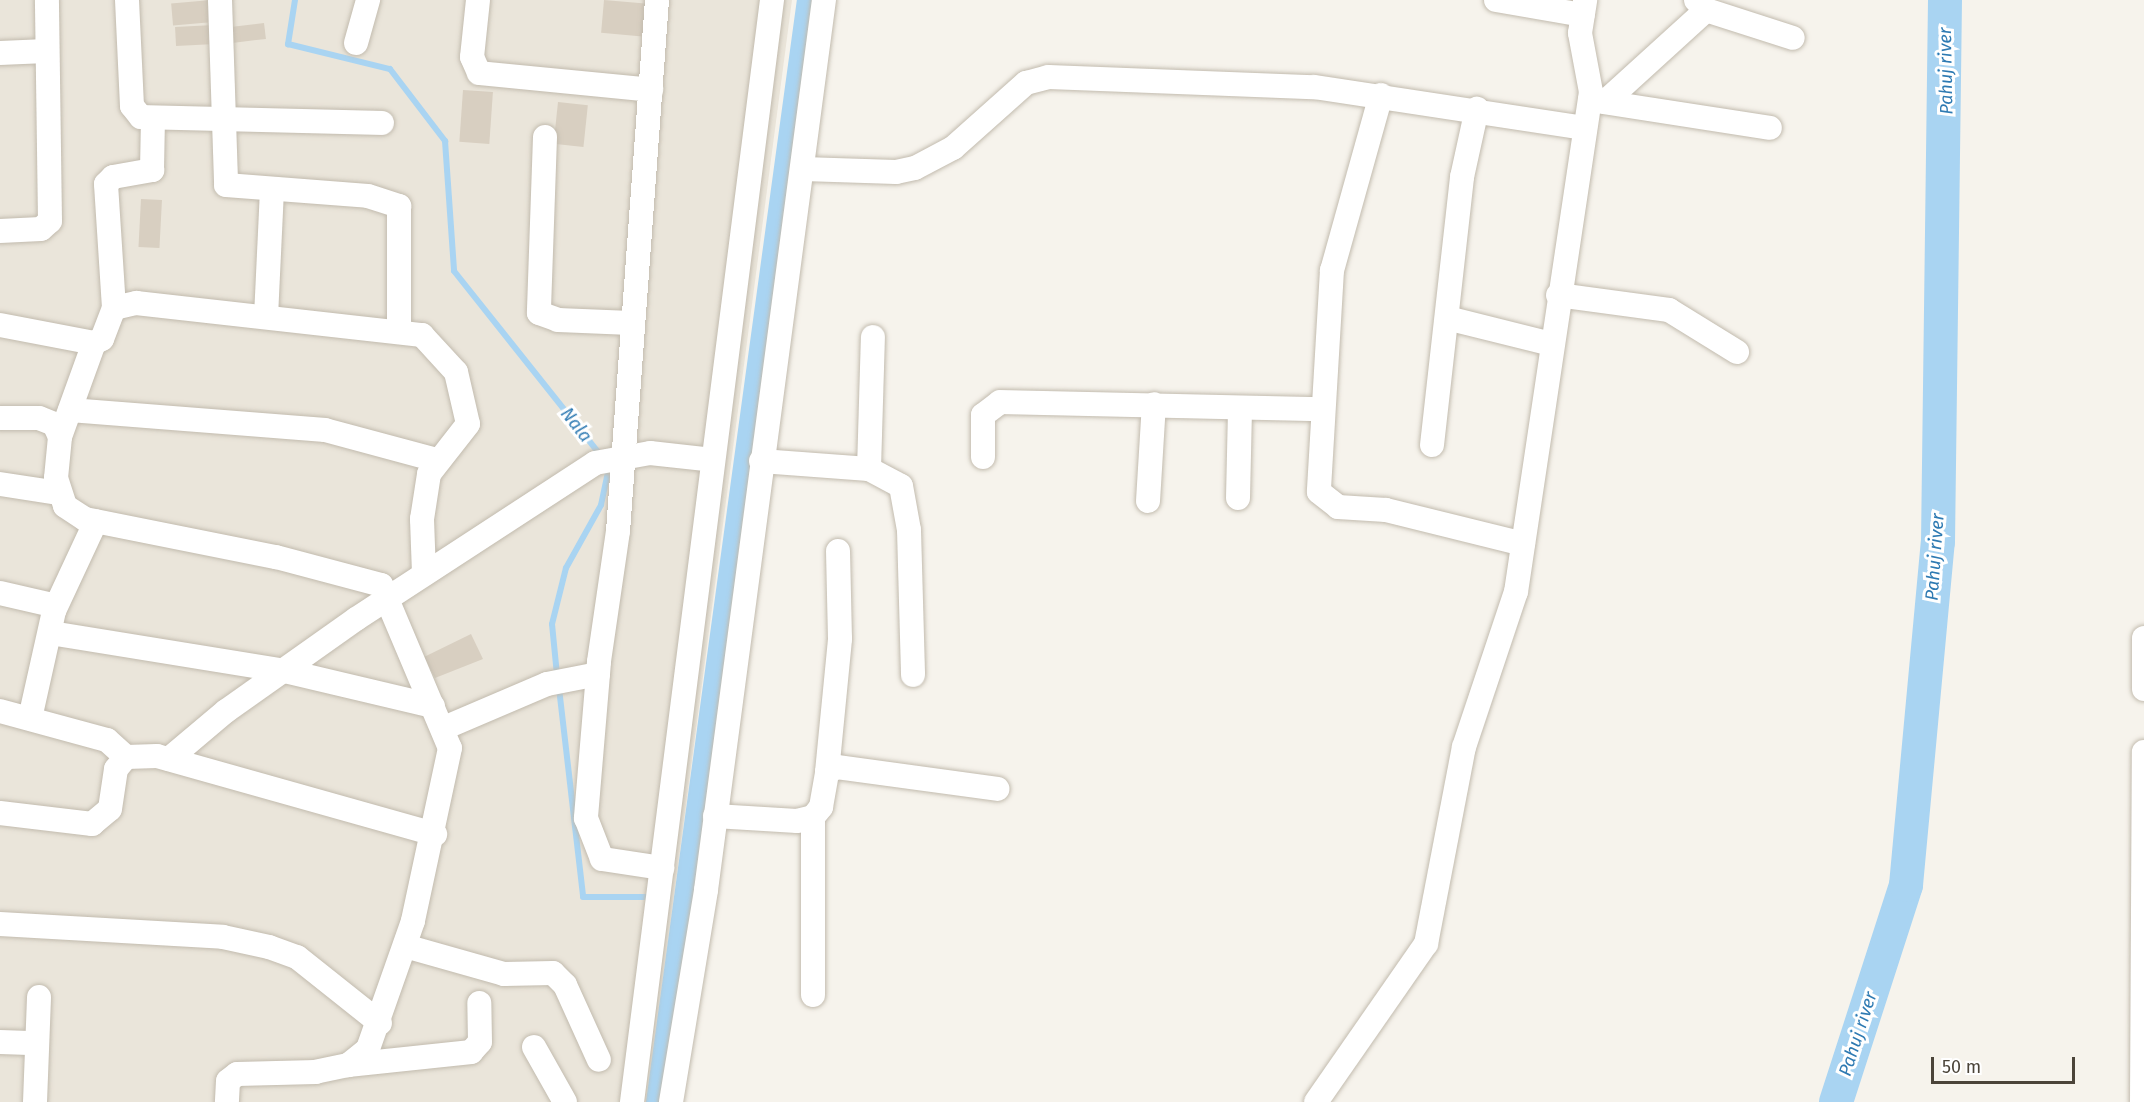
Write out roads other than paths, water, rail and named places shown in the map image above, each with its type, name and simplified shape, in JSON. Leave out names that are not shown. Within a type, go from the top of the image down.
[{"type":"street","points":[[0,231],[41,229],[50,221],[47,0]]},
{"type":"street","points":[[127,0],[132,106],[136,114],[153,117],[382,123]]},
{"type":"street","points":[[220,0],[221,119],[226,185],[272,192],[368,196],[399,206],[399,330]]},
{"type":"street","points":[[356,43],[368,0]]},
{"type":"street","points":[[478,0],[472,57],[479,73],[651,90]]},
{"type":"street","points":[[657,0],[631,323],[610,457],[618,531],[598,674],[586,787],[586,818],[594,851],[602,860],[661,877]]},
{"type":"street","points":[[632,1102],[772,0]]},
{"type":"street","points":[[671,1102],[715,816],[760,461],[803,169],[824,0]]},
{"type":"street","points":[[1496,0],[1584,7],[1580,33],[1597,101]]},
{"type":"street","points":[[1316,1102],[1426,944],[1464,747],[1516,592],[1558,295],[1585,128],[1597,101],[1701,5],[1793,38]]},
{"type":"street","points":[[0,52],[46,51]]},
{"type":"street","points":[[803,169],[896,172],[915,168],[953,148],[1026,83],[1048,77],[1314,87],[1477,109],[1585,128]]},
{"type":"street","points":[[1381,95],[1332,270],[1316,469],[1319,492],[1327,502],[1386,510],[1523,544]]},
{"type":"street","points":[[1597,101],[1770,128]]},
{"type":"street","points":[[1432,445],[1462,177],[1477,109]]},
{"type":"street","points":[[0,325],[94,343],[102,339],[114,308],[106,184],[113,177],[152,170],[153,117]]},
{"type":"street","points":[[544,137],[539,313],[558,320],[631,323]]},
{"type":"street","points":[[266,317],[272,192]]},
{"type":"street","points":[[1558,295],[1669,310],[1737,352]]},
{"type":"street","points":[[114,308],[136,303],[399,330],[438,346],[465,392],[468,424],[436,460],[423,494],[424,574]]},
{"type":"street","points":[[1447,318],[1551,344]]},
{"type":"street","points":[[869,470],[873,337]]},
{"type":"street","points":[[94,343],[60,437],[58,493],[76,515],[363,579],[381,585],[389,599],[412,668],[444,728],[450,757],[435,834],[405,946],[380,1023],[368,1049],[348,1065]]},
{"type":"street","points":[[983,457],[983,415],[1000,402],[1320,409]]},
{"type":"street","points":[[1148,501],[1154,404]]},
{"type":"street","points":[[1238,498],[1240,408]]},
{"type":"street","points":[[70,411],[325,430],[436,460]]},
{"type":"street","points":[[0,418],[39,418],[54,424],[60,437]]},
{"type":"street","points":[[169,759],[285,672],[424,574],[610,457],[713,459]]},
{"type":"street","points":[[760,461],[869,470],[890,476],[906,504],[913,675]]},
{"type":"street","points":[[0,484],[58,493]]},
{"type":"street","points":[[30,718],[52,622],[96,521]]},
{"type":"street","points":[[715,816],[797,821],[813,817],[821,807],[827,772],[840,639],[838,551]]},
{"type":"street","points":[[0,593],[48,604],[52,622]]},
{"type":"street","points":[[52,622],[433,706]]},
{"type":"street","points":[[2144,638],[2144,689]]},
{"type":"street","points":[[444,728],[559,682],[598,674]]},
{"type":"street","points":[[0,711],[107,740],[126,757],[169,759],[435,834]]},
{"type":"street","points":[[2142,1102],[2144,752]]},
{"type":"street","points":[[0,813],[93,824],[110,809],[116,769],[126,757]]},
{"type":"street","points":[[827,772],[848,767],[998,789]]},
{"type":"street","points":[[813,817],[813,995]]},
{"type":"street","points":[[0,924],[223,937],[269,946],[297,957],[380,1023]]},
{"type":"street","points":[[405,946],[504,974],[553,973],[565,985],[599,1060]]},
{"type":"street","points":[[35,1102],[39,997]]},
{"type":"street","points":[[220,1101],[228,1081],[237,1074],[471,1052],[480,1042],[479,1003]]},
{"type":"street","points":[[0,1042],[37,1043]]},
{"type":"street","points":[[534,1047],[565,1102]]},
{"type":"waterway","name":"Nala","points":[[295,0],[288,44],[390,69],[445,141],[454,271],[601,456]]},
{"type":"waterway","points":[[656,1102],[807,0]]},
{"type":"waterway","name":"Pahuj river","points":[[1836,1102],[1906,885],[1938,542],[1945,0]]},
{"type":"waterway","name":"Nala","points":[[557,675],[552,624],[566,568],[601,505],[609,466]]},
{"type":"waterway","name":"Nala","points":[[559,688],[583,897],[651,897]]}]
